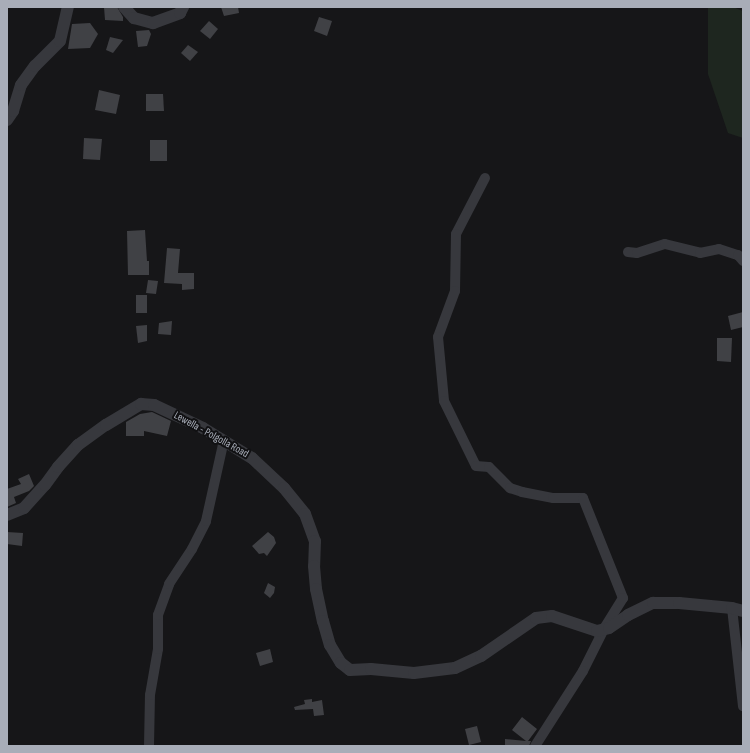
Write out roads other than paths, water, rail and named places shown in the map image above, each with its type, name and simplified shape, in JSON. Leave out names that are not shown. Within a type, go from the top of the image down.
[{"type":"street","points":[[7,120],[13,111],[21,85],[35,66],[60,41],[68,7]]},
{"type":"street","points":[[124,7],[134,18],[153,23],[180,13],[183,7]]},
{"type":"street","points":[[485,178],[456,234],[455,291],[438,337],[444,401],[476,466],[489,467],[510,488],[522,492],[553,498],[583,498],[623,598],[604,629],[583,671],[535,746]]},
{"type":"street","points":[[628,252],[637,253],[665,244],[700,253],[719,249],[738,255],[743,261]]},
{"type":"street","name":"Lewella - Polgolla Road","points":[[7,515],[24,508],[78,445],[106,425],[141,404],[154,405],[178,415],[224,440],[252,458],[284,488],[305,514],[315,541],[314,566],[316,589],[330,645],[341,664],[350,670],[371,669],[414,673],[455,668],[481,656],[536,618],[552,616],[597,631],[604,629]]},
{"type":"street","points":[[149,746],[150,695],[158,649],[158,615],[169,584],[192,549],[206,521],[224,440]]},
{"type":"street","points":[[604,629],[609,628],[628,615],[653,603],[679,603],[738,610],[743,706]]}]
